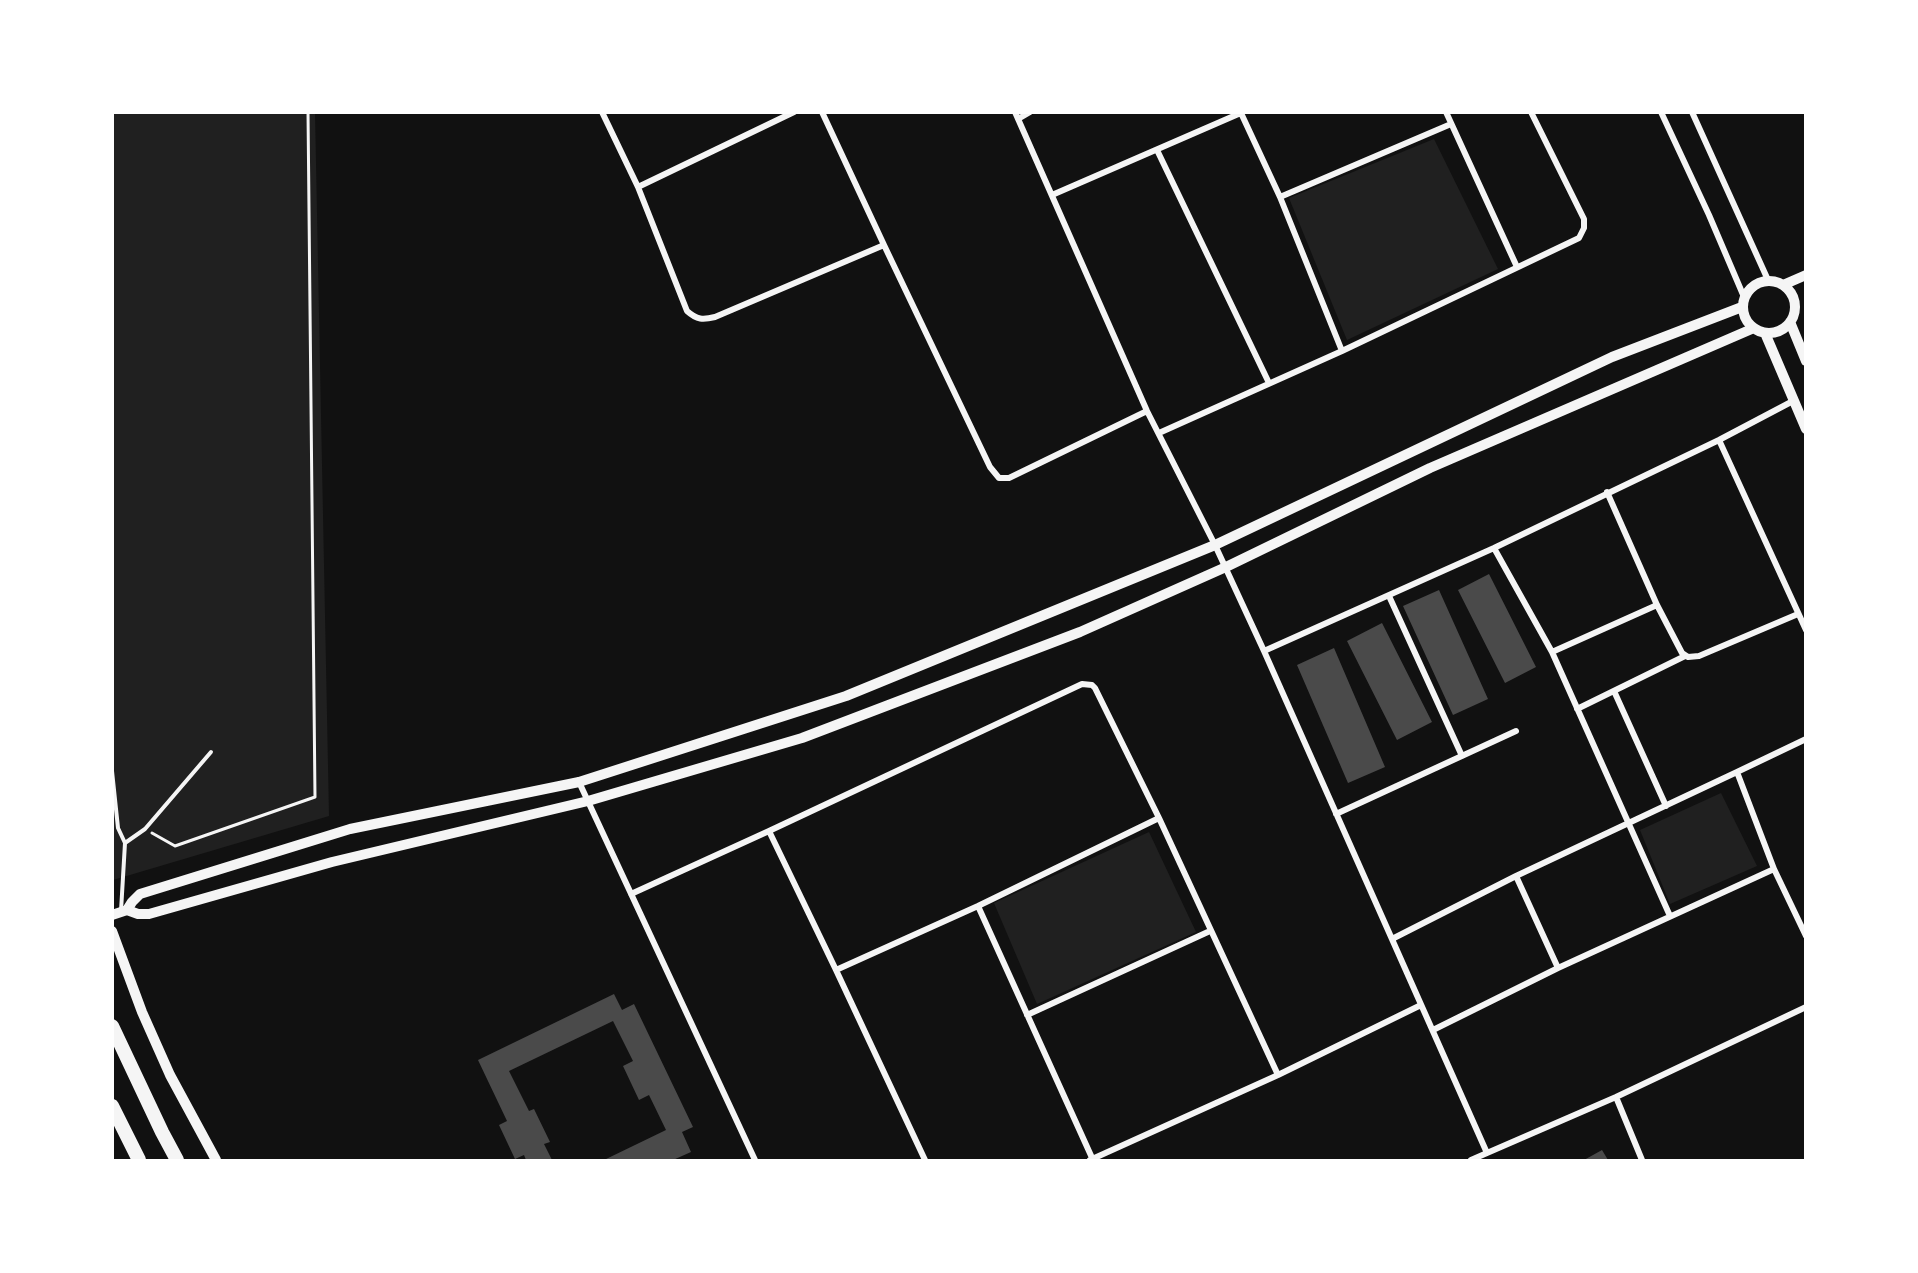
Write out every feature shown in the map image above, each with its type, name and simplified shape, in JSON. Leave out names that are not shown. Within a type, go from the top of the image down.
[{"type":"highway","points":[[112,1026],[177,1161]]},
{"type":"highway","points":[[112,1106],[139,1161]]},
{"type":"street","points":[[602,112],[638,187],[687,311],[695,318],[715,317],[884,245]]},
{"type":"street","points":[[638,187],[794,112]]},
{"type":"street","points":[[822,112],[990,467],[999,478],[1009,478],[1147,411]]},
{"type":"street","points":[[1030,112],[1016,116],[1147,411],[1226,567],[1487,1153]]},
{"type":"street","points":[[1446,112],[1517,267]]},
{"type":"street","points":[[1159,433],[1342,351],[1579,238],[1584,228],[1584,219],[1530,112]]},
{"type":"street","points":[[120,912],[140,894],[350,829],[579,782],[846,696],[1215,545],[1612,357],[1743,302],[1750,288],[1758,282],[1768,280],[1779,282],[1800,304],[1790,322],[1779,332],[1765,333],[1754,328],[1744,317],[1743,302],[1709,215],[1661,112]]},
{"type":"street","points":[[1692,112],[1768,280]]},
{"type":"street","points":[[1052,195],[1242,113],[1280,197],[1342,351]]},
{"type":"street","points":[[1280,197],[1451,124]]},
{"type":"street","points":[[1157,150],[1269,383]]},
{"type":"street","points":[[1784,285],[1806,275]]},
{"type":"street","points":[[1790,322],[1806,361]]},
{"type":"street","points":[[120,912],[149,914],[332,862],[588,801],[802,738],[1080,632],[1226,567],[1430,468],[1754,328]]},
{"type":"street","points":[[1765,333],[1806,429]]},
{"type":"street","points":[[1264,651],[1494,548],[1606,492],[1719,440],[1793,401]]},
{"type":"street","points":[[1719,440],[1806,630]]},
{"type":"street","points":[[1606,492],[1657,605],[1685,656]]},
{"type":"street","points":[[1494,548],[1552,652],[1670,916]]},
{"type":"street","points":[[1389,596],[1462,756]]},
{"type":"street","points":[[1552,652],[1657,605]]},
{"type":"street","points":[[1577,710],[1685,656],[1699,656],[1798,614]]},
{"type":"street","points":[[631,894],[1082,684],[1088,684],[1095,688],[1159,818],[1278,1075]]},
{"type":"street","points":[[1614,691],[1666,806]]},
{"type":"street","points":[[1336,814],[1516,731]]},
{"type":"street","points":[[1392,939],[1516,876],[1806,739]]},
{"type":"street","points":[[1737,772],[1774,870],[1806,936]]},
{"type":"street","points":[[579,782],[755,1161]]},
{"type":"street","points":[[836,970],[978,906],[1159,818]]},
{"type":"street","points":[[769,831],[925,1161]]},
{"type":"street","points":[[1433,1030],[1558,968],[1774,870]]},
{"type":"street","points":[[1516,876],[1558,968]]},
{"type":"street","points":[[978,906],[1092,1160],[1278,1075],[1421,1005]]},
{"type":"street","points":[[112,931],[142,1012],[170,1075],[216,1161]]},
{"type":"street","points":[[1027,1015],[1210,931]]},
{"type":"street","points":[[1471,1161],[1616,1097],[1806,1007]]},
{"type":"street","points":[[1616,1097],[1642,1161]]},
{"type":"lane","points":[[125,843],[145,829],[211,752]]},
{"type":"lane","points":[[112,771],[118,828],[125,843],[120,912]]},
{"type":"path","points":[[145,829],[175,846],[315,797],[308,112]]},
{"type":"shaded area","points":[[113,113],[315,113],[329,816],[113,880]]},
{"type":"shaded area","points":[[1434,139],[1498,269],[1347,340],[1289,198]]},
{"type":"shaded area","points":[[1721,793],[1757,866],[1670,904],[1640,830]]},
{"type":"shaded area","points":[[1149,832],[1196,932],[1037,1004],[994,903]]},
{"type":"building","points":[[1489,574],[1536,667],[1505,683],[1458,590]]},
{"type":"building","points":[[1439,590],[1488,699],[1453,715],[1403,606]]},
{"type":"building","points":[[1382,623],[1432,722],[1397,740],[1347,641]]},
{"type":"building","points":[[1334,648],[1385,767],[1348,783],[1297,665]]},
{"type":"building","points":[[614,994],[622,1010],[634,1004],[693,1127],[682,1132],[691,1152],[673,1160],[604,1160],[666,1130],[649,1095],[639,1100],[623,1066],[633,1061],[613,1021],[509,1071],[529,1111],[534,1109],[550,1142],[544,1144],[552,1160],[526,1160],[524,1155],[515,1159],[499,1125],[507,1121],[478,1060]]},
{"type":"building","points":[[1602,1150],[1608,1160],[1584,1160]]}]
